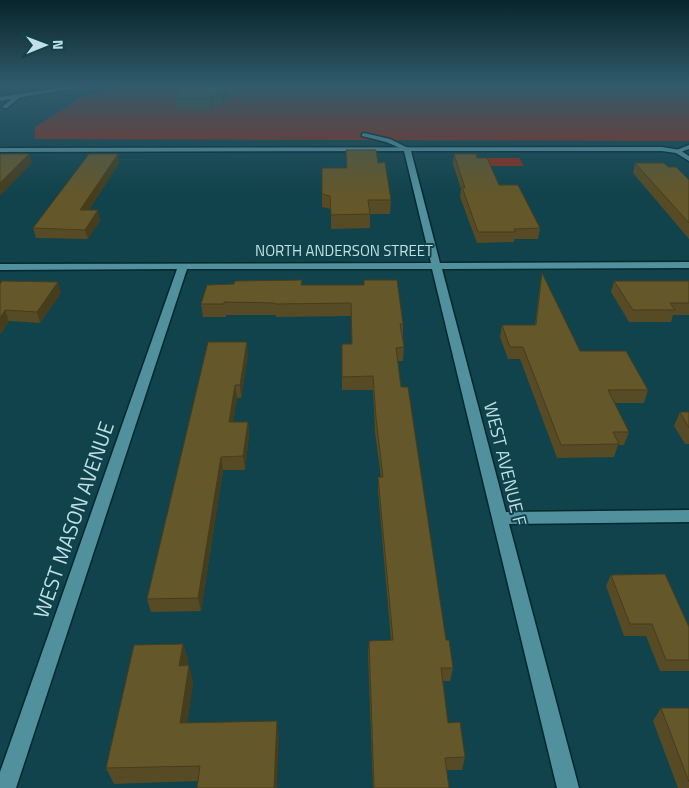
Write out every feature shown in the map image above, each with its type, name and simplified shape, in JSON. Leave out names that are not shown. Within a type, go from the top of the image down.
[{"type":"street","points":[[364,135],[388,140],[407,149]]},
{"type":"street","points":[[0,150],[662,149],[678,151],[689,147]]},
{"type":"street","name":"WEST AVENUE F","points":[[407,149],[568,788]]},
{"type":"street","points":[[678,151],[689,159]]},
{"type":"street","name":"NORTH ANDERSON STREET","points":[[0,267],[689,265]]},
{"type":"street","name":"WEST MASON AVENUE","points":[[5,788],[183,266]]},
{"type":"street","points":[[499,518],[689,516]]},
{"type":"shaded area","points":[[43,122],[689,122],[689,141],[35,139],[35,127]]},
{"type":"shaded area","points":[[482,158],[519,158],[524,166],[486,166]]},
{"type":"building","points":[[346,150],[376,150],[378,163],[385,162],[391,200],[368,200],[370,214],[331,215],[330,196],[322,194],[322,168],[347,168]]},
{"type":"building","points":[[0,154],[29,154],[0,183]]},
{"type":"building","points":[[89,154],[118,154],[80,210],[98,210],[85,230],[33,228]]},
{"type":"building","points":[[454,154],[476,154],[477,158],[487,158],[499,185],[518,185],[540,228],[514,229],[515,232],[478,232],[462,187],[465,188]]},
{"type":"building","points":[[635,163],[664,163],[668,167],[676,167],[689,180],[689,223]]},
{"type":"building","points":[[542,273],[580,351],[626,351],[648,390],[608,390],[629,432],[613,432],[619,444],[561,445],[523,347],[510,347],[502,325],[536,325]]},
{"type":"building","points":[[302,280],[301,285],[364,285],[364,280],[397,280],[403,324],[400,324],[404,347],[396,348],[401,387],[408,387],[446,640],[449,640],[453,668],[441,668],[448,723],[460,722],[465,757],[445,758],[449,788],[374,788],[369,641],[393,640],[378,477],[383,477],[373,376],[342,377],[342,344],[352,344],[351,303],[275,304],[224,302],[224,304],[201,304],[207,285],[234,284],[235,281]]},
{"type":"building","points":[[2,281],[58,282],[37,312],[5,310],[0,318],[0,284]]},
{"type":"building","points":[[614,281],[689,281],[689,303],[670,303],[675,310],[633,310]]},
{"type":"building","points":[[208,342],[247,342],[240,385],[235,385],[229,422],[248,422],[243,456],[221,457],[198,598],[147,599]]},
{"type":"building","points":[[680,412],[689,412],[689,428]]},
{"type":"building","points":[[665,574],[689,627],[689,660],[666,660],[652,624],[630,624],[611,575]]},
{"type":"building","points":[[183,644],[179,666],[189,665],[180,723],[277,721],[274,788],[197,788],[200,766],[106,768],[134,645]]},
{"type":"building","points":[[661,708],[689,708],[689,782]]}]
